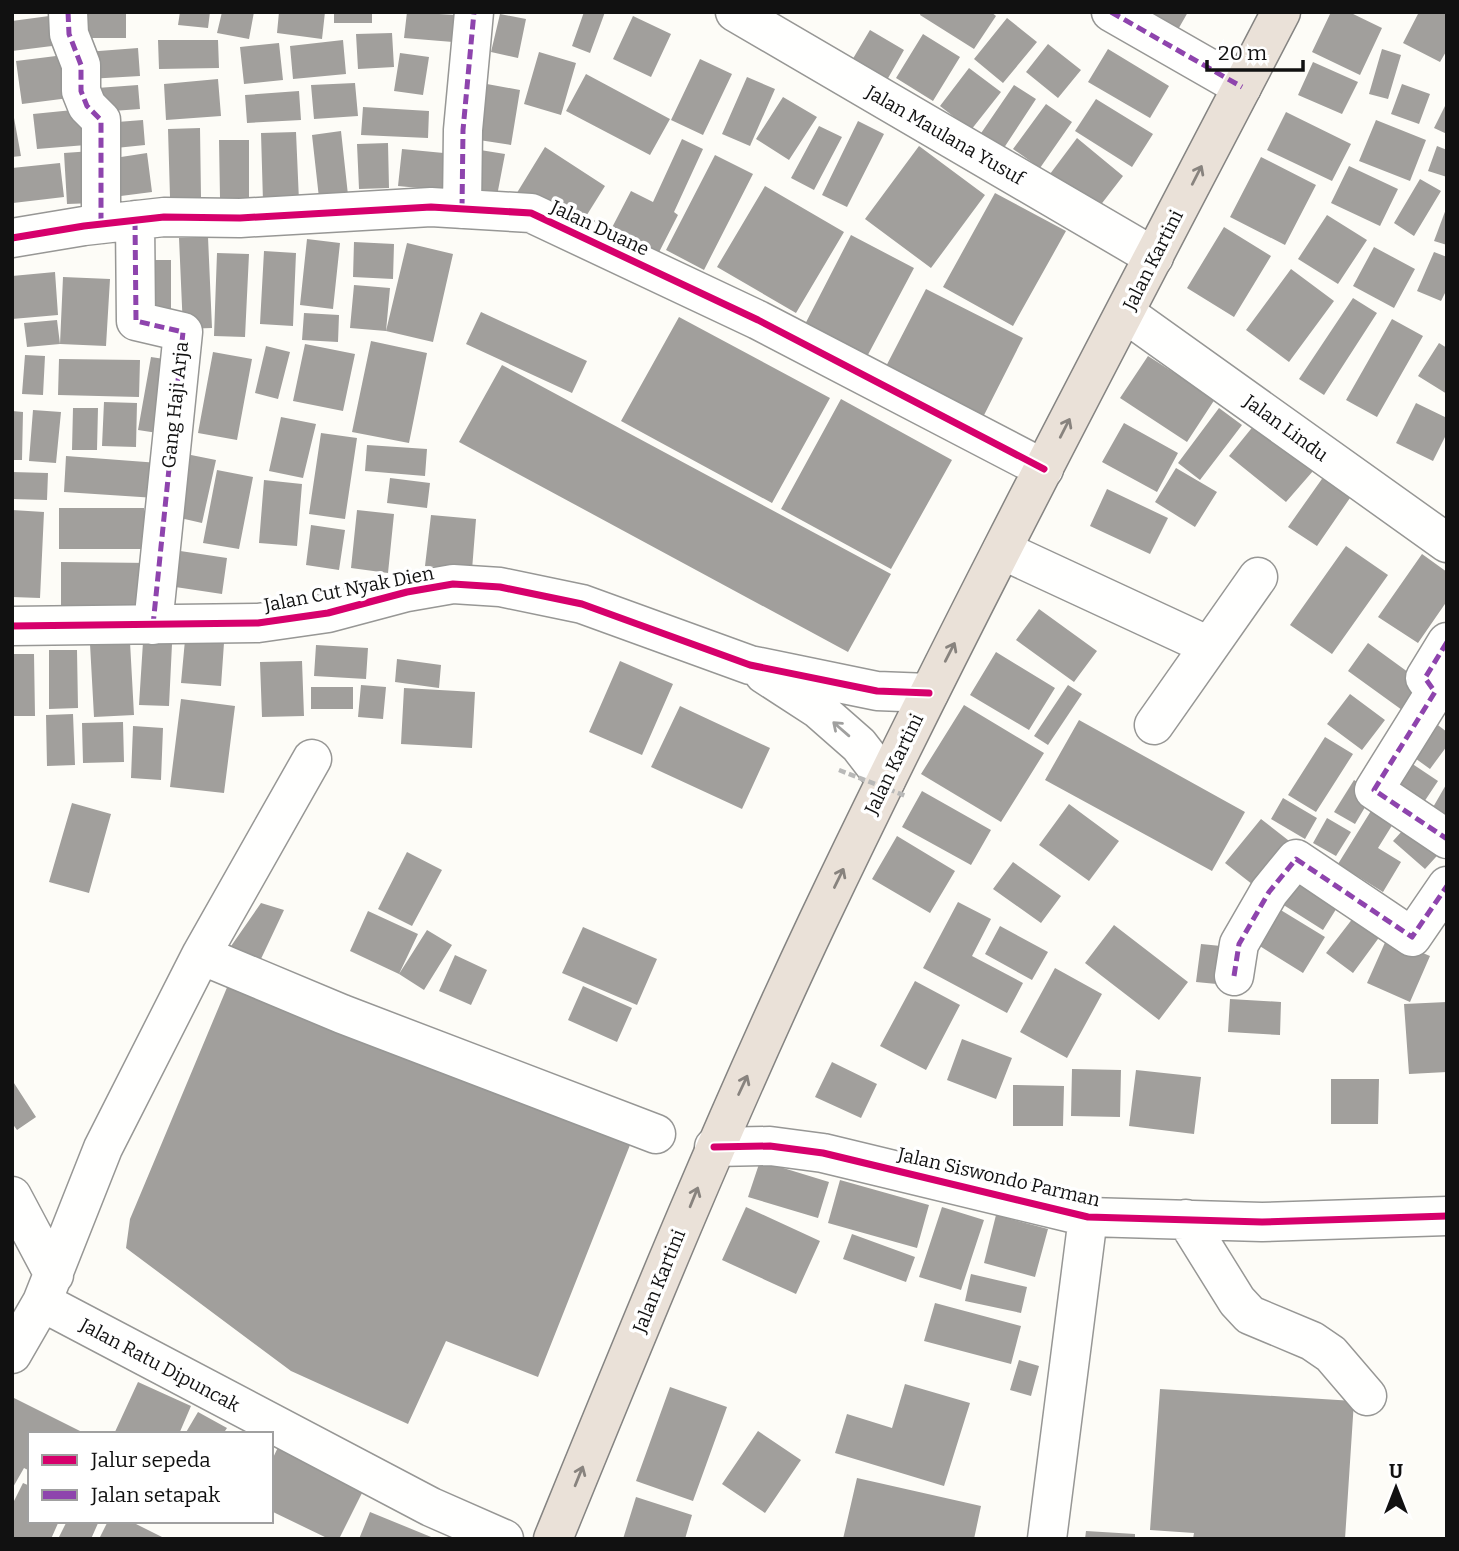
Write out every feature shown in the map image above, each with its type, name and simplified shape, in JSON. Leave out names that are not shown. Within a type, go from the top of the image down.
[{"type":"highway","name":"Jalan Kartini","points":[[553,1539],[714,1147],[896,788],[929,693],[1281,12]]},
{"type":"street","points":[[68,12],[69,34],[81,65],[81,91],[87,106],[101,120],[118,222]]},
{"type":"street","points":[[463,209],[463,130],[474,12]]},
{"type":"street","name":"Jalan Maulana Yusuf","points":[[735,12],[1154,257]]},
{"type":"street","points":[[1111,12],[1242,88]]},
{"type":"street","name":"Jalan Duane","points":[[12,238],[164,217],[240,218],[431,207],[531,214],[758,320],[1044,469]]},
{"type":"street","name":"Gang Haji Arja","points":[[118,222],[136,321],[183,332],[153,625]]},
{"type":"street","name":"Jalan Lindu","points":[[1125,313],[1447,543]]},
{"type":"street","points":[[1002,550],[1209,646]]},
{"type":"street","points":[[1154,725],[1258,577]]},
{"type":"street","name":"Jalan Cut Nyak Dien","points":[[12,626],[258,623],[328,613],[407,592],[453,584],[499,587],[582,604],[750,665],[877,691],[929,693]]},
{"type":"street","points":[[1447,642],[1425,678],[1436,692],[1374,790],[1447,839]]},
{"type":"street","name":"Jalan Cut Nyak Dien","points":[[750,665],[818,709],[859,745],[896,788]]},
{"type":"street","points":[[12,1354],[48,1289],[103,1148],[201,955],[312,759]]},
{"type":"street","points":[[1234,976],[1239,944],[1269,892],[1296,859],[1412,937],[1447,886]]},
{"type":"street","points":[[201,955],[354,1019],[656,1135]]},
{"type":"street","name":"Jalan Siswondo Parman","points":[[714,1147],[770,1146],[824,1153],[1088,1217],[1262,1222],[1447,1216]]},
{"type":"street","points":[[12,1196],[48,1289]]},
{"type":"street","points":[[1047,1539],[1088,1217]]},
{"type":"street","points":[[1186,1219],[1237,1301],[1250,1315],[1312,1341],[1331,1354],[1367,1395]]},
{"type":"street","name":"Jalan Ratu Dipuncak","points":[[48,1289],[431,1507],[504,1539]]},
{"type":"path","points":[[839,770],[896,788]]},
{"type":"building","points":[[85,12],[126,12],[126,38],[85,38]]},
{"type":"building","points":[[180,12],[210,12],[208,28],[178,25]]},
{"type":"building","points":[[222,12],[254,12],[249,39],[217,33]]},
{"type":"building","points":[[279,12],[325,12],[322,39],[277,33]]},
{"type":"building","points":[[334,12],[372,12],[372,23],[334,23]]},
{"type":"building","points":[[407,12],[455,15],[453,42],[404,38]]},
{"type":"building","points":[[584,12],[605,12],[590,53],[572,46]]},
{"type":"building","points":[[921,12],[991,12],[996,16],[974,49],[920,15]]},
{"type":"building","points":[[1123,12],[1188,12],[1172,40]]},
{"type":"building","points":[[1331,12],[1349,12],[1382,28],[1360,75],[1312,52]]},
{"type":"building","points":[[1419,12],[1447,12],[1447,50],[1440,62],[1403,43]]},
{"type":"building","points":[[64,14],[68,44],[12,51],[12,21]]},
{"type":"building","points":[[500,14],[526,19],[518,58],[491,52]]},
{"type":"building","points":[[633,16],[671,34],[651,77],[613,59]]},
{"type":"building","points":[[1007,18],[1037,42],[1003,83],[974,59]]},
{"type":"building","points":[[870,30],[904,50],[883,87],[848,67]]},
{"type":"building","points":[[392,33],[394,67],[358,69],[356,34]]},
{"type":"building","points":[[923,34],[960,57],[933,101],[896,78]]},
{"type":"building","points":[[158,40],[218,40],[219,68],[159,69]]},
{"type":"building","points":[[343,40],[346,74],[293,79],[290,46]]},
{"type":"building","points":[[279,43],[283,80],[244,84],[240,47]]},
{"type":"building","points":[[1048,44],[1081,70],[1058,98],[1026,72]]},
{"type":"building","points":[[138,48],[140,76],[88,79],[86,52]]},
{"type":"building","points":[[1108,49],[1169,86],[1150,118],[1088,82]]},
{"type":"building","points":[[1382,49],[1401,55],[1388,99],[1369,94]]},
{"type":"building","points":[[539,52],[576,63],[561,115],[524,104]]},
{"type":"building","points":[[400,53],[429,57],[423,95],[394,91]]},
{"type":"building","points":[[72,54],[77,97],[22,104],[16,61]]},
{"type":"building","points":[[700,59],[732,74],[703,135],[671,120]]},
{"type":"building","points":[[1313,62],[1358,82],[1342,114],[1298,95]]},
{"type":"building","points":[[969,68],[1001,92],[971,130],[940,106]]},
{"type":"building","points":[[586,74],[670,119],[650,155],[566,111]]},
{"type":"building","points":[[747,77],[775,89],[750,146],[722,134]]},
{"type":"building","points":[[218,79],[221,116],[166,120],[164,84]]},
{"type":"building","points":[[476,82],[520,90],[511,145],[466,138]]},
{"type":"building","points":[[355,83],[358,116],[314,119],[311,85]]},
{"type":"building","points":[[1402,84],[1430,94],[1419,124],[1391,114]]},
{"type":"building","points":[[138,85],[140,109],[99,112],[97,88]]},
{"type":"building","points":[[1014,85],[1036,99],[998,157],[975,142]]},
{"type":"building","points":[[299,91],[301,120],[247,123],[245,95]]},
{"type":"building","points":[[783,97],[817,117],[789,160],[756,139]]},
{"type":"building","points":[[1096,99],[1153,134],[1132,167],[1075,131]]},
{"type":"building","points":[[1447,102],[1447,134],[1434,128]]},
{"type":"building","points":[[1046,104],[1072,122],[1040,168],[1013,149]]},
{"type":"building","points":[[12,107],[21,156],[12,157]]},
{"type":"building","points":[[363,107],[429,111],[428,138],[361,135]]},
{"type":"building","points":[[83,109],[86,145],[37,149],[33,114]]},
{"type":"building","points":[[1286,112],[1351,144],[1332,181],[1267,150]]},
{"type":"building","points":[[143,120],[145,145],[106,149],[104,123]]},
{"type":"building","points":[[1376,120],[1426,140],[1410,181],[1359,161]]},
{"type":"building","points":[[858,121],[884,134],[847,207],[822,195]]},
{"type":"building","points":[[819,126],[842,137],[814,190],[791,178]]},
{"type":"building","points":[[200,128],[201,197],[170,197],[168,129]]},
{"type":"building","points":[[341,131],[348,195],[319,198],[312,135]]},
{"type":"building","points":[[296,132],[299,201],[263,202],[261,133]]},
{"type":"building","points":[[1077,138],[1123,176],[1096,211],[1050,174]]},
{"type":"building","points":[[682,139],[703,149],[674,212],[678,215],[653,264],[605,241],[631,191],[653,202]]},
{"type":"building","points":[[219,140],[249,140],[249,198],[220,198]]},
{"type":"building","points":[[388,143],[389,188],[359,189],[357,144]]},
{"type":"building","points":[[919,146],[985,195],[931,268],[865,219]]},
{"type":"building","points":[[1437,146],[1447,150],[1447,177],[1428,171]]},
{"type":"building","points":[[545,147],[605,186],[575,234],[515,196]]},
{"type":"building","points":[[402,149],[454,154],[451,191],[398,186]]},
{"type":"building","points":[[474,149],[505,154],[496,201],[466,196]]},
{"type":"building","points":[[92,151],[95,203],[67,204],[64,153]]},
{"type":"building","points":[[147,153],[152,192],[113,197],[108,159]]},
{"type":"building","points":[[715,155],[753,174],[704,270],[666,250]]},
{"type":"building","points":[[1261,157],[1316,185],[1285,245],[1230,217]]},
{"type":"building","points":[[60,163],[64,197],[13,203],[12,168]]},
{"type":"building","points":[[1349,166],[1398,189],[1380,226],[1331,203]]},
{"type":"building","points":[[1420,179],[1441,191],[1414,236],[1394,223]]},
{"type":"building","points":[[765,186],[844,232],[796,313],[717,267]]},
{"type":"building","points":[[995,193],[1066,231],[1013,326],[943,287]]},
{"type":"building","points":[[1447,209],[1447,245],[1434,241]]},
{"type":"building","points":[[1327,215],[1367,240],[1338,284],[1298,259]]},
{"type":"building","points":[[1224,227],[1271,256],[1234,317],[1187,288]]},
{"type":"building","points":[[851,235],[914,268],[862,366],[800,334]]},
{"type":"building","points":[[208,237],[212,328],[183,329],[179,238]]},
{"type":"building","points":[[307,239],[340,243],[333,309],[300,305]]},
{"type":"building","points":[[354,242],[394,244],[393,279],[353,277]]},
{"type":"building","points":[[407,243],[453,254],[433,342],[386,331]]},
{"type":"building","points":[[1374,247],[1415,269],[1394,308],[1353,286]]},
{"type":"building","points":[[264,251],[296,253],[293,326],[260,324]]},
{"type":"building","points":[[1434,252],[1447,257],[1447,289],[1441,301],[1417,291]]},
{"type":"building","points":[[217,253],[249,254],[245,337],[214,336]]},
{"type":"building","points":[[147,260],[171,260],[171,317],[147,317]]},
{"type":"building","points":[[1291,269],[1334,301],[1289,362],[1246,330]]},
{"type":"building","points":[[55,272],[58,315],[12,319],[12,276]]},
{"type":"building","points":[[63,277],[110,279],[106,346],[60,344]]},
{"type":"building","points":[[354,285],[390,288],[386,331],[350,328]]},
{"type":"building","points":[[926,289],[1023,338],[979,425],[881,376]]},
{"type":"building","points":[[1353,298],[1377,313],[1324,395],[1299,379]]},
{"type":"building","points":[[481,312],[587,361],[572,393],[466,344]]},
{"type":"building","points":[[304,313],[339,315],[338,342],[302,340]]},
{"type":"building","points":[[679,317],[830,398],[772,503],[621,421]]},
{"type":"building","points":[[1392,319],[1423,336],[1377,417],[1346,400]]},
{"type":"building","points":[[57,320],[60,344],[27,347],[24,323]]},
{"type":"building","points":[[371,341],[427,353],[409,443],[352,432]]},
{"type":"building","points":[[1439,343],[1447,348],[1447,394],[1418,376]]},
{"type":"building","points":[[305,344],[355,354],[343,411],[293,401]]},
{"type":"building","points":[[266,346],[290,352],[278,399],[255,393]]},
{"type":"building","points":[[213,352],[252,359],[237,440],[198,433]]},
{"type":"building","points":[[25,355],[45,356],[43,395],[22,394]]},
{"type":"building","points":[[1148,356],[1215,399],[1187,442],[1120,398]]},
{"type":"building","points":[[151,357],[177,361],[164,434],[138,430]]},
{"type":"building","points":[[59,359],[140,360],[139,397],[58,395]]},
{"type":"building","points":[[502,365],[891,574],[848,652],[459,442]]},
{"type":"building","points":[[841,399],[952,460],[891,569],[781,509]]},
{"type":"building","points":[[104,402],[137,403],[136,447],[102,446]]},
{"type":"building","points":[[1416,403],[1447,418],[1447,433],[1433,461],[1396,443]]},
{"type":"building","points":[[73,408],[98,408],[97,450],[72,450]]},
{"type":"building","points":[[1219,408],[1242,425],[1200,480],[1178,463]]},
{"type":"building","points":[[33,410],[61,412],[56,463],[29,461]]},
{"type":"building","points":[[12,411],[23,412],[22,460],[12,460]]},
{"type":"building","points":[[281,417],[316,424],[303,478],[269,471]]},
{"type":"building","points":[[1124,423],[1178,453],[1157,492],[1102,462]]},
{"type":"building","points":[[1255,424],[1313,471],[1286,502],[1229,456]]},
{"type":"building","points":[[321,433],[357,438],[345,519],[309,514]]},
{"type":"building","points":[[367,445],[427,449],[425,476],[365,471]]},
{"type":"building","points":[[181,453],[216,460],[202,523],[167,515]]},
{"type":"building","points":[[66,456],[159,463],[156,498],[64,492]]},
{"type":"building","points":[[1176,468],[1217,492],[1195,527],[1155,502]]},
{"type":"building","points":[[217,470],[253,477],[239,549],[203,543]]},
{"type":"building","points":[[12,472],[48,473],[47,500],[12,499]]},
{"type":"building","points":[[1324,476],[1352,495],[1317,546],[1288,527]]},
{"type":"building","points":[[390,478],[430,483],[427,508],[387,503]]},
{"type":"building","points":[[264,480],[302,484],[297,546],[259,543]]},
{"type":"building","points":[[1107,489],[1168,518],[1150,554],[1090,526]]},
{"type":"building","points":[[59,508],[144,508],[144,549],[59,549]]},
{"type":"building","points":[[12,510],[44,512],[40,598],[12,597]]},
{"type":"building","points":[[357,510],[394,514],[388,573],[351,568]]},
{"type":"building","points":[[431,515],[476,519],[472,570],[425,566]]},
{"type":"building","points":[[311,525],[345,530],[339,570],[306,565]]},
{"type":"building","points":[[1346,546],[1388,575],[1332,654],[1290,625]]},
{"type":"building","points":[[167,549],[227,558],[222,594],[162,585]]},
{"type":"building","points":[[1422,554],[1447,572],[1447,601],[1418,643],[1378,617]]},
{"type":"building","points":[[61,562],[152,563],[152,607],[61,606]]},
{"type":"building","points":[[1039,609],[1097,651],[1074,682],[1016,640]]},
{"type":"building","points":[[185,640],[224,643],[221,686],[181,683]]},
{"type":"building","points":[[130,642],[134,715],[94,717],[90,644]]},
{"type":"building","points":[[143,642],[172,644],[169,706],[139,705]]},
{"type":"building","points":[[1368,643],[1423,683],[1402,710],[1348,671]]},
{"type":"building","points":[[316,645],[368,648],[366,679],[314,676]]},
{"type":"building","points":[[49,650],[77,650],[78,708],[49,709]]},
{"type":"building","points":[[996,652],[1055,688],[1029,730],[970,695]]},
{"type":"building","points":[[12,654],[34,654],[35,716],[12,716]]},
{"type":"building","points":[[397,659],[441,665],[439,688],[395,682]]},
{"type":"building","points":[[302,661],[304,716],[262,717],[260,662]]},
{"type":"building","points":[[620,661],[673,684],[642,755],[589,732]]},
{"type":"building","points":[[361,685],[386,687],[383,719],[358,717]]},
{"type":"building","points":[[1068,685],[1082,694],[1048,745],[1034,736]]},
{"type":"building","points":[[311,687],[353,687],[353,709],[311,709]]},
{"type":"building","points":[[404,688],[475,692],[472,748],[401,744]]},
{"type":"building","points":[[1350,694],[1385,720],[1362,750],[1327,724]]},
{"type":"building","points":[[181,699],[235,706],[224,793],[170,787]]},
{"type":"building","points":[[964,705],[1044,753],[1001,822],[921,774]]},
{"type":"building","points":[[680,706],[770,748],[742,809],[651,767]]},
{"type":"building","points":[[73,714],[75,765],[47,766],[46,715]]},
{"type":"building","points":[[1426,716],[1447,732],[1447,746],[1430,769],[1401,748]]},
{"type":"building","points":[[1079,720],[1245,812],[1212,871],[1045,780]]},
{"type":"building","points":[[123,722],[124,762],[83,763],[82,723]]},
{"type":"building","points":[[133,726],[163,728],[161,780],[131,778]]},
{"type":"building","points":[[1325,737],[1353,754],[1316,812],[1288,795]]},
{"type":"building","points":[[1399,755],[1438,781],[1420,808],[1381,782]]},
{"type":"building","points":[[1354,780],[1374,792],[1355,824],[1334,812]]},
{"type":"building","points":[[1447,783],[1447,817],[1432,809]]},
{"type":"building","points":[[922,791],[991,830],[971,865],[902,827]]},
{"type":"building","points":[[1283,798],[1317,818],[1305,839],[1271,819]]},
{"type":"building","points":[[1379,798],[1401,811],[1378,848],[1401,862],[1383,892],[1338,864]]},
{"type":"building","points":[[72,803],[111,814],[89,893],[49,882]]},
{"type":"building","points":[[1069,804],[1119,841],[1089,881],[1039,845]]},
{"type":"building","points":[[1327,818],[1351,832],[1336,856],[1313,843]]},
{"type":"building","points":[[1261,819],[1302,851],[1266,895],[1225,863]]},
{"type":"building","points":[[1413,819],[1445,847],[1425,869],[1393,841]]},
{"type":"building","points":[[897,836],[955,871],[930,913],[872,879]]},
{"type":"building","points":[[407,852],[442,870],[412,926],[378,909]]},
{"type":"building","points":[[1013,862],[1061,896],[1041,923],[993,889]]},
{"type":"building","points":[[1304,870],[1345,895],[1323,930],[1282,904]]},
{"type":"building","points":[[958,902],[991,919],[972,956],[1023,983],[1007,1013],[923,968]]},
{"type":"building","points":[[261,903],[284,910],[260,961],[229,949]]},
{"type":"building","points":[[1269,903],[1325,937],[1303,973],[1247,938]]},
{"type":"building","points":[[1360,909],[1386,928],[1353,973],[1326,953]]},
{"type":"building","points":[[368,911],[418,934],[399,974],[350,951]]},
{"type":"building","points":[[1114,925],[1188,982],[1159,1020],[1085,963]]},
{"type":"building","points":[[1000,926],[1048,952],[1032,980],[985,954]]},
{"type":"building","points":[[583,927],[657,959],[637,1005],[562,973]]},
{"type":"building","points":[[427,930],[452,945],[424,990],[399,974]]},
{"type":"building","points":[[1387,938],[1430,956],[1410,1002],[1367,983]]},
{"type":"building","points":[[1201,944],[1231,947],[1227,985],[1196,982]]},
{"type":"building","points":[[455,955],[487,970],[471,1005],[439,991]]},
{"type":"building","points":[[1055,968],[1102,994],[1067,1058],[1020,1032]]},
{"type":"building","points":[[231,978],[632,1140],[538,1377],[446,1341],[408,1424],[291,1371],[126,1248],[130,1219]]},
{"type":"building","points":[[915,981],[960,1005],[926,1070],[880,1046]]},
{"type":"building","points":[[583,986],[632,1008],[617,1042],[568,1020]]},
{"type":"building","points":[[1230,999],[1281,1002],[1280,1035],[1228,1032]]},
{"type":"building","points":[[1447,1002],[1447,1072],[1409,1074],[1404,1004]]},
{"type":"building","points":[[962,1039],[1012,1058],[996,1099],[947,1080]]},
{"type":"building","points":[[832,1062],[877,1084],[861,1118],[815,1097]]},
{"type":"building","points":[[1072,1069],[1121,1070],[1120,1117],[1071,1116]]},
{"type":"building","points":[[1136,1070],[1201,1077],[1194,1134],[1129,1126]]},
{"type":"building","points":[[1331,1079],[1379,1079],[1378,1124],[1331,1124]]},
{"type":"building","points":[[12,1080],[36,1117],[17,1130],[12,1123]]},
{"type":"building","points":[[1013,1085],[1064,1086],[1063,1126],[1013,1126]]},
{"type":"building","points":[[760,1161],[829,1182],[818,1218],[748,1197]]},
{"type":"building","points":[[840,1180],[929,1205],[917,1248],[828,1223]]},
{"type":"building","points":[[746,1207],[820,1241],[796,1294],[722,1260]]},
{"type":"building","points":[[942,1207],[984,1220],[961,1290],[919,1277]]},
{"type":"building","points":[[996,1215],[1048,1229],[1035,1277],[984,1263]]},
{"type":"building","points":[[852,1234],[915,1257],[906,1282],[843,1259]]},
{"type":"building","points":[[971,1274],[1027,1287],[1021,1313],[965,1301]]},
{"type":"building","points":[[935,1303],[1021,1326],[1011,1364],[924,1341]]},
{"type":"building","points":[[1019,1360],[1039,1366],[1031,1396],[1010,1390]]},
{"type":"building","points":[[138,1382],[191,1406],[180,1432],[115,1432]]},
{"type":"building","points":[[905,1384],[970,1403],[944,1486],[835,1453],[847,1414],[892,1428]]},
{"type":"building","points":[[670,1387],[727,1407],[693,1501],[636,1481]]},
{"type":"building","points":[[1160,1389],[1354,1401],[1345,1539],[1193,1539],[1194,1533],[1150,1530]]},
{"type":"building","points":[[12,1397],[82,1432],[28,1432],[28,1470],[24,1468],[12,1489]]},
{"type":"building","points":[[198,1412],[227,1428],[224,1432],[186,1432]]},
{"type":"building","points":[[758,1431],[801,1460],[765,1513],[722,1484]]},
{"type":"building","points":[[280,1443],[366,1485],[339,1539],[329,1539],[273,1512],[273,1458]]},
{"type":"building","points":[[857,1478],[981,1506],[974,1539],[843,1539]]},
{"type":"building","points":[[23,1483],[28,1485],[28,1523],[58,1523],[51,1539],[12,1539],[12,1505]]},
{"type":"building","points":[[636,1497],[692,1515],[685,1539],[623,1539]]},
{"type":"building","points":[[370,1512],[436,1539],[359,1539]]},
{"type":"building","points":[[66,1523],[98,1523],[91,1539],[58,1539]]},
{"type":"building","points":[[107,1523],[134,1523],[166,1539],[99,1539]]},
{"type":"building","points":[[1086,1531],[1135,1534],[1135,1539],[1085,1539]]},
{"type":"marked path","points":[[68,12],[69,34],[81,65],[81,91],[87,106],[101,120],[101,224]]},
{"type":"marked path","points":[[462,209],[463,130],[474,12]]},
{"type":"marked path","points":[[1111,12],[1242,87]]},
{"type":"marked path","points":[[135,220],[136,321],[183,332],[153,625]]},
{"type":"marked path","points":[[1447,642],[1425,678],[1435,692],[1374,790],[1447,839]]},
{"type":"marked path","points":[[1234,976],[1239,944],[1269,892],[1296,859],[1412,937],[1447,886]]},
{"type":"cycle path","points":[[12,238],[164,217],[240,218],[431,207],[531,213],[758,320],[1044,469]]},
{"type":"cycle path","points":[[12,626],[258,623],[328,613],[407,592],[453,584],[500,587],[582,604],[750,665],[877,691],[929,693]]},
{"type":"cycle path","points":[[714,1147],[770,1146],[823,1153],[1088,1217],[1262,1222],[1447,1216]]}]
